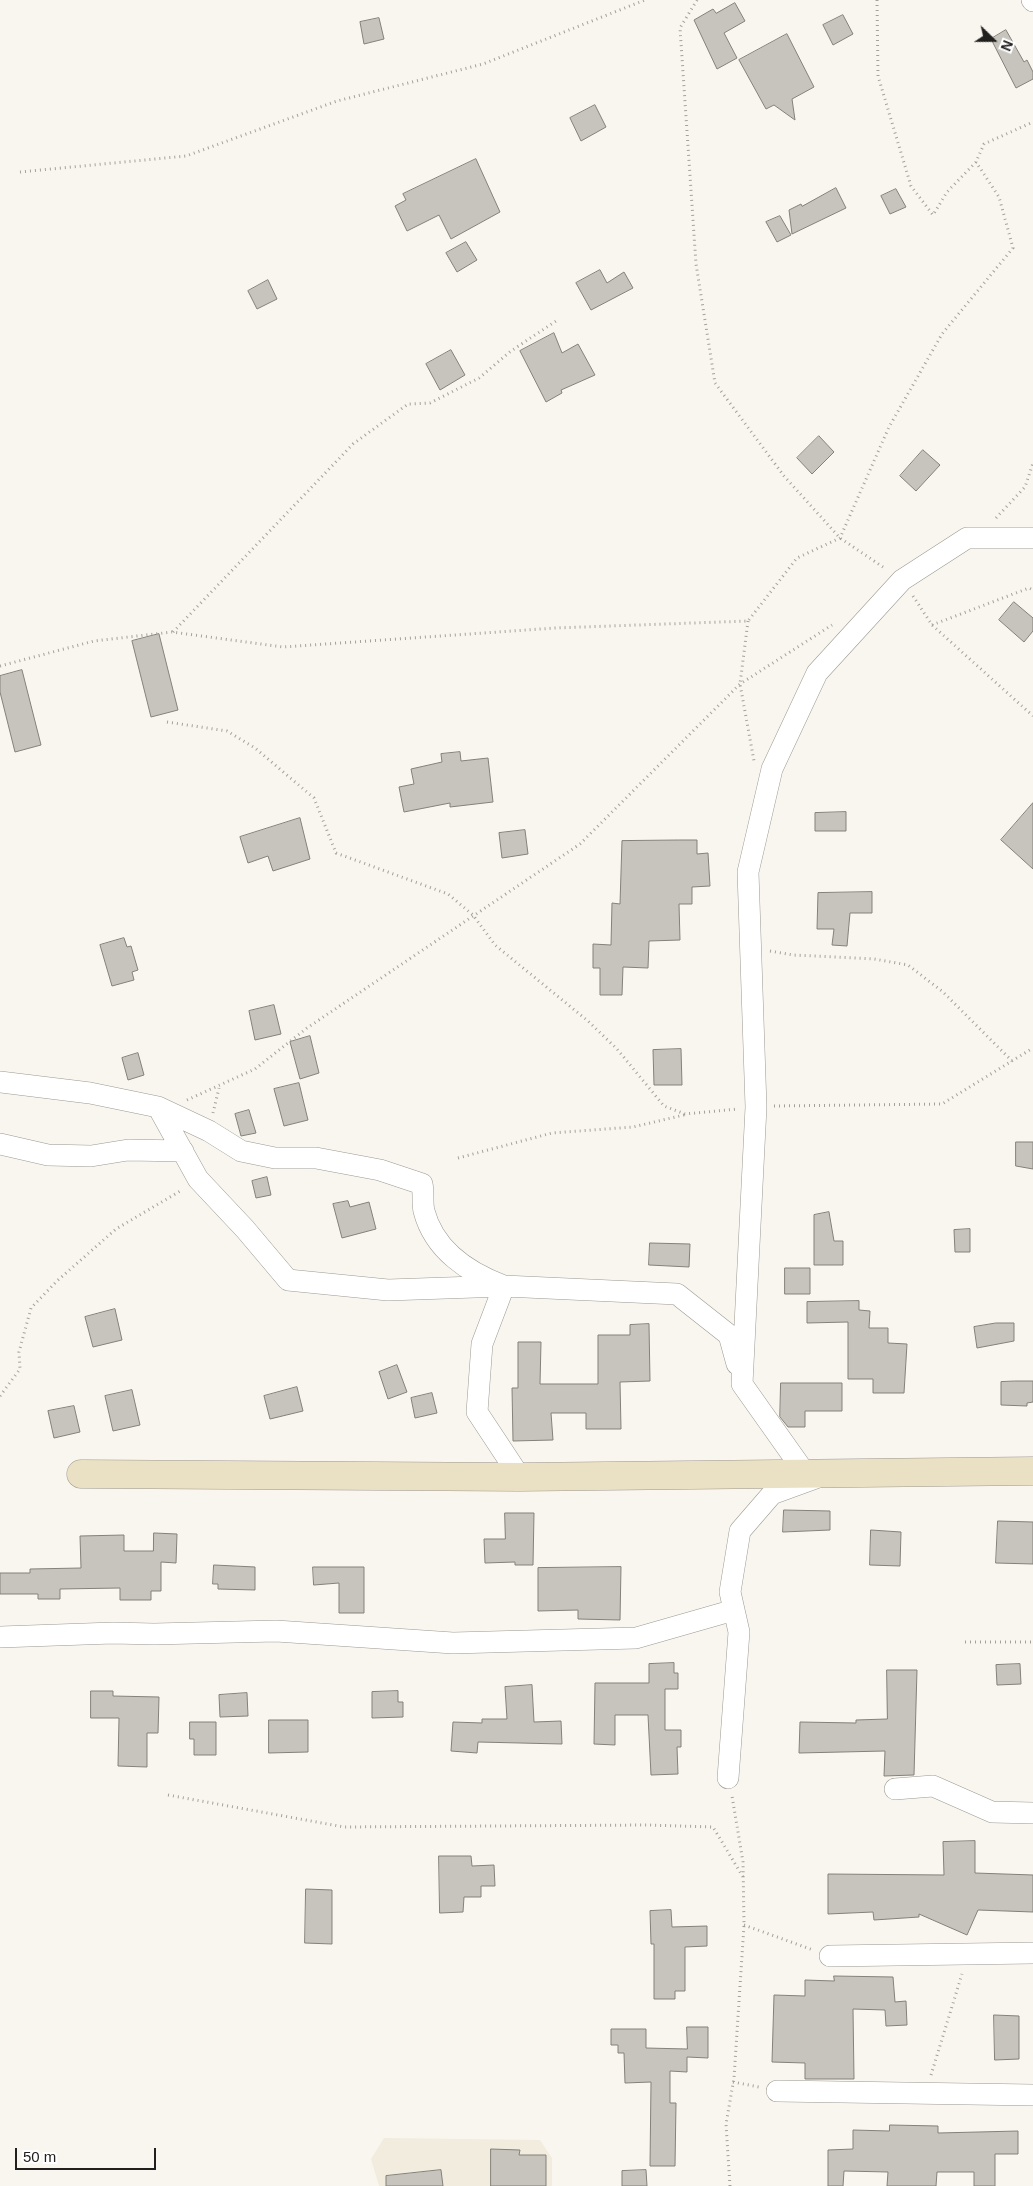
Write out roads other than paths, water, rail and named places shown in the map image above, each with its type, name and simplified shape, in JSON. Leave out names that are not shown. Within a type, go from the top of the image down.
[{"type":"street","points":[[742,1384],[756,1107],[748,872],[772,768],[817,673],[902,580],[968,538],[1033,538]]},
{"type":"street","points":[[0,1082],[90,1093],[158,1106],[209,1131],[241,1151],[275,1158],[316,1158],[372,1168],[399,1175],[422,1184],[424,1211],[438,1243],[480,1277],[504,1286]]},
{"type":"street","points":[[158,1106],[198,1179],[245,1229],[288,1280],[388,1290],[504,1286],[677,1294],[729,1335],[742,1384],[818,1473]]},
{"type":"street","points":[[0,1144],[48,1155],[91,1156],[128,1150],[182,1151]]},
{"type":"street","points":[[504,1286],[482,1344],[477,1412],[520,1477]]},
{"type":"street","points":[[82,1474],[520,1477],[1033,1471]]},
{"type":"street","points":[[728,1778],[739,1632],[730,1592],[740,1531],[772,1494],[818,1473]]},
{"type":"street","points":[[0,1637],[113,1633],[154,1634],[276,1631],[453,1643],[636,1638],[734,1610]]},
{"type":"street","points":[[895,1789],[933,1786],[992,1812],[1033,1812]]},
{"type":"street","points":[[830,1956],[1033,1953]]},
{"type":"street","points":[[777,2091],[1033,2095]]}]
